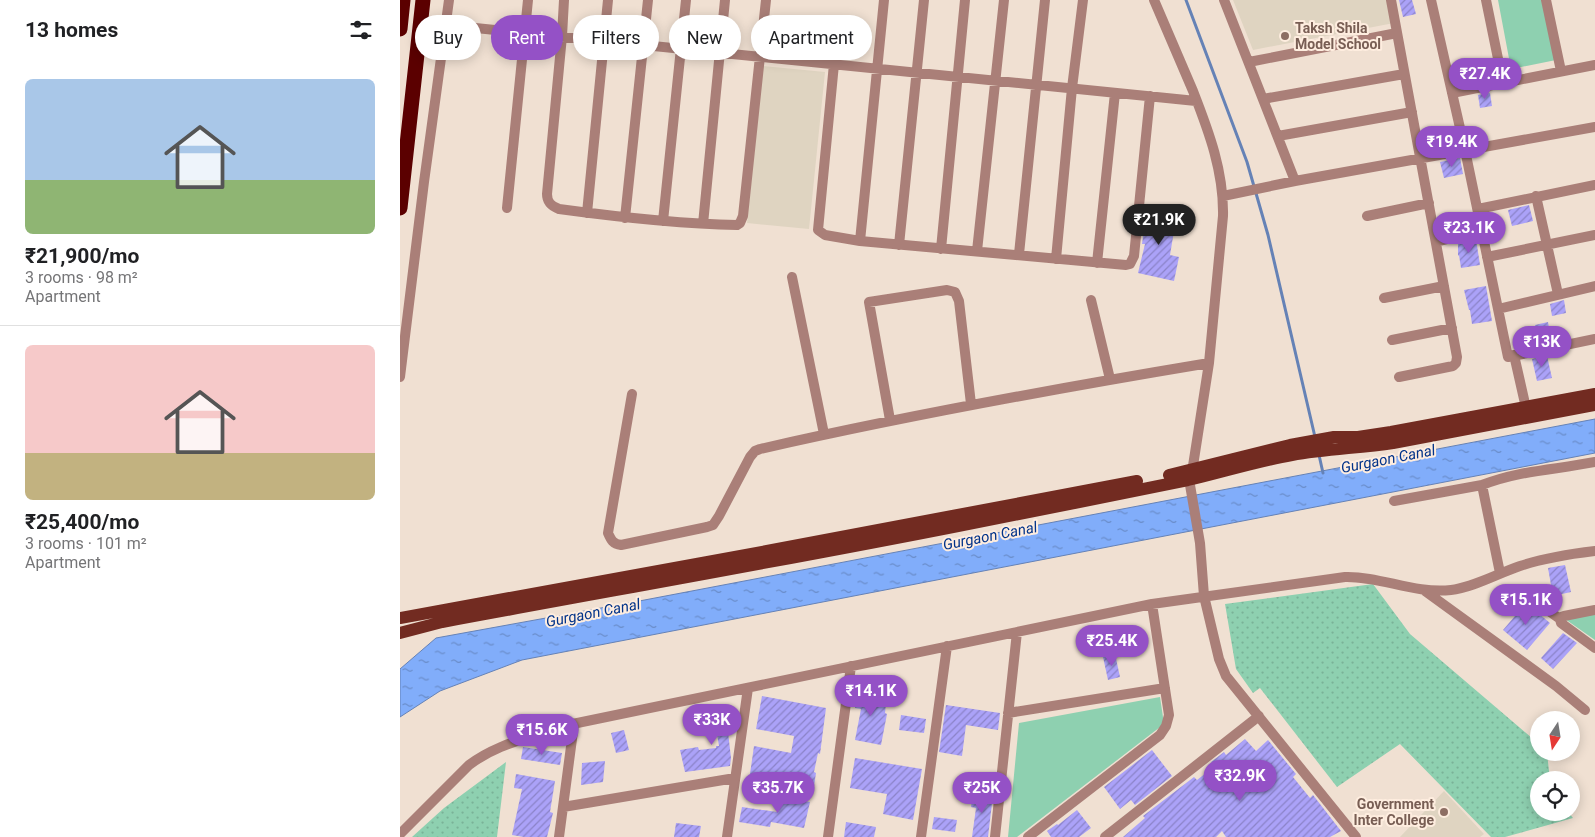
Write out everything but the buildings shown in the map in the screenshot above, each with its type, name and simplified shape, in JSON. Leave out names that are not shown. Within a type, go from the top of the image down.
[{"type":"highway","points":[[400,30],[403,0]]},
{"type":"highway","points":[[400,208],[423,0]]},
{"type":"main road","points":[[400,633],[442,622],[774,561],[1191,480],[1292,450],[1595,394]]},
{"type":"main road","points":[[1334,443],[1363,447],[1393,443],[1595,405]]},
{"type":"main road","points":[[400,618],[1143,480],[1191,480]]},
{"type":"street","points":[[447,15],[449,0]]},
{"type":"street","points":[[527,15],[528,0]]},
{"type":"street","points":[[563,18],[564,0]]},
{"type":"street","points":[[606,15],[608,0]]},
{"type":"street","points":[[647,15],[648,0]]},
{"type":"street","points":[[684,15],[686,0]]},
{"type":"street","points":[[724,15],[725,0]]},
{"type":"street","points":[[764,15],[766,0]]},
{"type":"street","points":[[860,241],[884,0]]},
{"type":"street","points":[[899,245],[924,0]]},
{"type":"street","points":[[941,249],[965,0]]},
{"type":"street","points":[[977,251],[1004,0]]},
{"type":"street","points":[[1019,254],[1045,0]]},
{"type":"street","points":[[1056,259],[1072,88],[1083,0]]},
{"type":"street","points":[[1154,0],[1216,155],[1223,196],[1223,216],[1209,363],[1191,480],[1204,596],[1219,659],[1226,676],[1356,837]]},
{"type":"street","points":[[1224,0],[1295,181]]},
{"type":"street","points":[[1391,0],[1457,358],[1455,364],[1399,378]]},
{"type":"street","points":[[1431,0],[1466,150],[1508,357],[1595,339]]},
{"type":"street","points":[[1486,0],[1503,83]]},
{"type":"street","points":[[1546,0],[1561,71]]},
{"type":"street","points":[[1249,62],[1397,33]]},
{"type":"street","points":[[400,377],[441,60]]},
{"type":"street","points":[[507,208],[522,60]]},
{"type":"street","points":[[560,60],[547,198],[551,205],[559,209],[625,218],[737,225],[742,220],[760,60]]},
{"type":"street","points":[[587,213],[602,60]]},
{"type":"street","points":[[625,218],[642,60]]},
{"type":"street","points":[[663,221],[680,60]]},
{"type":"street","points":[[703,224],[719,60]]},
{"type":"street","points":[[792,60],[1196,101]]},
{"type":"street","points":[[834,64],[818,230],[825,235],[899,245],[1019,254],[1097,263],[1130,264],[1132,260],[1150,96]]},
{"type":"street","points":[[1452,93],[1595,65]]},
{"type":"street","points":[[1263,99],[1404,74]]},
{"type":"street","points":[[1097,263],[1115,93]]},
{"type":"street","points":[[1278,136],[1412,112]]},
{"type":"street","points":[[1223,196],[1295,181],[1595,127]]},
{"type":"street","points":[[1478,209],[1595,185]]},
{"type":"street","points":[[1536,196],[1558,294]]},
{"type":"street","points":[[1367,216],[1429,203]]},
{"type":"street","points":[[1436,242],[1482,230]]},
{"type":"street","points":[[1487,257],[1595,235]]},
{"type":"street","points":[[792,277],[824,434]]},
{"type":"street","points":[[1384,298],[1444,286]]},
{"type":"street","points":[[1498,309],[1595,286]]},
{"type":"street","points":[[890,420],[869,302],[947,290],[955,292],[960,301],[971,404]]},
{"type":"street","points":[[1092,300],[1110,379]]},
{"type":"street","points":[[1392,340],[1452,328]]},
{"type":"street","points":[[1514,356],[1526,408]]},
{"type":"street","points":[[632,394],[608,533],[615,544],[621,545],[707,528],[713,525],[747,462],[755,451],[824,434],[971,404],[1209,363]]},
{"type":"street","points":[[1394,501],[1482,485],[1502,477],[1523,472],[1595,462]]},
{"type":"street","points":[[1482,485],[1500,573]]},
{"type":"street","points":[[400,834],[469,764],[481,756],[500,747],[574,724],[1152,604],[1353,577],[1425,591],[1454,590],[1542,560],[1595,551]]},
{"type":"street","points":[[1425,591],[1549,681],[1585,710]]},
{"type":"street","points":[[1528,596],[1595,648]]},
{"type":"street","points":[[1028,837],[1160,735],[1166,726],[1169,715],[1152,604]]},
{"type":"street","points":[[1560,619],[1564,616],[1595,610]]},
{"type":"street","points":[[995,837],[1017,632]]},
{"type":"street","points":[[921,837],[947,646]]},
{"type":"street","points":[[828,837],[851,666]]},
{"type":"street","points":[[727,837],[748,688]]},
{"type":"street","points":[[1008,713],[1165,688]]},
{"type":"street","points":[[1106,837],[1259,716]]},
{"type":"street","points":[[559,837],[574,724]]},
{"type":"street","points":[[563,806],[735,778]]},
{"type":"shaded area","name":"Taksh Shila Model School","points":[[1233,0],[1390,0],[1394,23],[1253,50]]},
{"type":"shaded area","points":[[763,66],[825,72],[809,229],[747,223]]},
{"type":"shaded area","name":"Government Inter College","points":[[1444,791],[1484,834],[1480,837],[1400,837]]},
{"type":"green space","points":[[1498,0],[1544,0],[1556,60],[1511,69]]},
{"type":"green space","points":[[1373,584],[1410,634],[1530,736],[1530,761],[1548,761],[1549,771],[1530,771],[1530,821],[1562,821],[1505,837],[1491,837],[1400,744],[1337,787],[1260,688],[1253,693],[1236,669],[1225,604]]},
{"type":"green space","points":[[1595,614],[1595,640],[1565,619]]},
{"type":"green space","points":[[1160,697],[1164,724],[1017,837],[1008,837],[1019,723]]},
{"type":"green space","points":[[506,762],[497,837],[412,837],[444,808]]},
{"type":"water","name":"Gurgaon Canal","points":[[1595,419],[1595,453],[522,660],[440,691],[400,717],[400,669],[436,638]]},
{"type":"waterway","points":[[1186,0],[1247,162],[1268,235],[1315,437]]},
{"type":"waterway","points":[[1319,455],[1323,473]]},
{"type":"place","name":"Taksh Shila Model School","points":[[1285,36]]},
{"type":"place","name":"Government Inter College","points":[[1444,812]]}]
